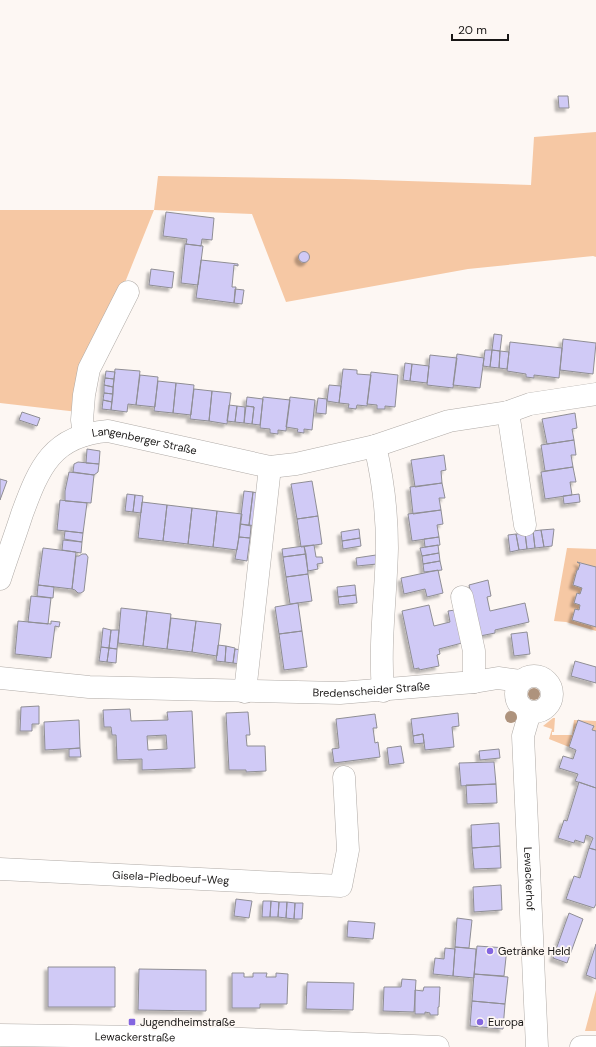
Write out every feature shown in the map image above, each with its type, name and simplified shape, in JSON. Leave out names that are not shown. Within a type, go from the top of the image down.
[{"type":"street","points":[[84,435],[82,420],[84,395],[89,369],[128,292]]},
{"type":"street","name":"Langenberger Straße","points":[[0,579],[6,543],[34,481],[44,464],[56,450],[70,441],[84,435],[108,431],[270,467],[296,464],[374,446],[449,421],[508,412],[530,404],[596,394]]},
{"type":"street","points":[[508,412],[525,525]]},
{"type":"street","points":[[374,446],[380,467],[386,508],[387,548],[382,622],[383,690]]},
{"type":"street","points":[[245,692],[270,467]]},
{"type":"street","points":[[462,597],[474,651],[474,682]]},
{"type":"street","points":[[531,676],[538,676],[548,682],[552,692],[550,704],[541,711],[530,712],[524,710],[516,700],[515,693],[520,682],[525,677],[531,676]]},
{"type":"street","name":"Bredenscheider Straße","points":[[0,678],[88,687],[245,692],[340,693],[474,682],[498,678],[520,682]]},
{"type":"street","name":"Lewackerhof","points":[[530,712],[523,736],[537,1047]]},
{"type":"street","name":"Gisela-Piedboeuf-Weg","points":[[0,869],[341,886],[348,850],[344,777]]},
{"type":"street","name":"Lewackerstraße","points":[[0,1035],[438,1047]]},
{"type":"street","points":[[581,1047],[596,1046]]},
{"type":"shaded area","points":[[596,132],[596,257],[593,256],[468,269],[286,302],[252,214],[154,210],[158,176],[345,179],[531,185],[534,137]]},
{"type":"shaded area","points":[[0,210],[154,210],[122,290],[78,412],[0,403]]},
{"type":"shaded area","points":[[567,548],[596,549],[596,631],[566,622],[554,621]]},
{"type":"shaded area","points":[[555,718],[554,732],[552,732],[552,735],[572,735],[574,720],[596,721],[596,731],[592,730],[593,725],[578,721],[569,747],[549,739],[552,729],[543,726]]},
{"type":"shaded area","points":[[596,990],[596,1031],[585,1031]]},
{"type":"building","points":[[558,96],[568,96],[569,108],[559,108]]},
{"type":"building","points":[[166,212],[214,218],[212,240],[202,239],[201,246],[186,244],[187,239],[163,236]]},
{"type":"building","points":[[185,244],[203,246],[198,285],[181,283]]},
{"type":"building","points":[[302,252],[306,252],[308,253],[308,261],[302,262],[299,259],[299,255]]},
{"type":"building","points":[[201,260],[238,264],[238,266],[234,265],[232,287],[236,287],[234,303],[196,298]]},
{"type":"building","points":[[151,269],[174,272],[172,288],[149,285]]},
{"type":"building","points":[[235,289],[244,290],[242,304],[234,303]]},
{"type":"building","points":[[494,334],[502,335],[500,351],[492,350]]},
{"type":"building","points":[[563,339],[596,343],[593,374],[560,370]]},
{"type":"building","points":[[510,342],[562,348],[559,378],[534,375],[534,378],[526,377],[526,374],[507,371]]},
{"type":"building","points":[[485,350],[492,350],[490,367],[483,366]]},
{"type":"building","points":[[492,350],[500,351],[499,368],[490,367]]},
{"type":"building","points":[[500,351],[509,352],[507,369],[499,368]]},
{"type":"building","points":[[457,354],[484,358],[480,388],[453,385]]},
{"type":"building","points":[[430,355],[457,358],[453,388],[427,385]]},
{"type":"building","points":[[405,363],[412,364],[410,381],[403,380]]},
{"type":"building","points":[[412,364],[429,366],[427,383],[410,381]]},
{"type":"building","points":[[115,369],[140,371],[136,405],[128,404],[127,412],[111,410]]},
{"type":"building","points":[[343,369],[357,370],[357,374],[371,375],[367,406],[357,405],[356,409],[348,408],[349,404],[339,403]]},
{"type":"building","points":[[106,371],[115,372],[114,379],[105,378]]},
{"type":"building","points":[[371,372],[398,375],[395,407],[385,406],[385,409],[377,409],[377,405],[367,404]]},
{"type":"building","points":[[140,375],[158,377],[155,407],[136,405]]},
{"type":"building","points":[[105,378],[114,379],[113,387],[104,385]]},
{"type":"building","points":[[158,381],[176,383],[173,413],[154,411]]},
{"type":"building","points":[[176,383],[194,385],[191,415],[173,413]]},
{"type":"building","points":[[104,385],[113,387],[113,394],[104,393]]},
{"type":"building","points":[[329,385],[341,386],[339,403],[327,401]]},
{"type":"building","points":[[194,389],[212,391],[209,421],[190,419]]},
{"type":"building","points":[[212,391],[231,393],[227,424],[209,421]]},
{"type":"building","points":[[104,393],[113,394],[112,402],[103,400]]},
{"type":"building","points":[[247,397],[263,399],[260,425],[252,424],[254,407],[246,406]]},
{"type":"building","points":[[263,397],[290,400],[286,431],[278,430],[278,434],[270,433],[270,429],[260,428]]},
{"type":"building","points":[[290,397],[315,400],[312,430],[304,429],[304,433],[297,432],[298,429],[286,427]]},
{"type":"building","points":[[318,398],[327,399],[326,414],[316,413]]},
{"type":"building","points":[[103,400],[112,402],[111,410],[102,409]]},
{"type":"building","points":[[229,405],[237,406],[235,422],[227,421]]},
{"type":"building","points":[[237,406],[245,407],[244,423],[235,422]]},
{"type":"building","points":[[246,406],[254,407],[252,424],[244,423]]},
{"type":"building","points":[[22,412],[40,418],[37,426],[19,420]]},
{"type":"building","points":[[575,413],[577,428],[572,429],[574,440],[547,444],[542,419]]},
{"type":"building","points":[[574,440],[576,455],[571,455],[573,467],[545,471],[541,445]]},
{"type":"building","points":[[87,449],[100,451],[99,464],[86,463]]},
{"type":"building","points":[[444,455],[446,470],[441,471],[442,483],[415,487],[411,460]]},
{"type":"building","points":[[78,462],[99,464],[98,472],[94,475],[73,472],[74,464]]},
{"type":"building","points":[[573,467],[576,482],[570,482],[572,495],[545,499],[541,472]]},
{"type":"building","points":[[69,472],[94,475],[91,503],[65,501],[65,491]]},
{"type":"building","points":[[0,479],[7,481],[0,500]]},
{"type":"building","points":[[312,481],[318,516],[297,519],[291,484]]},
{"type":"building","points":[[442,483],[445,498],[439,498],[441,510],[413,514],[410,487]]},
{"type":"building","points":[[244,491],[253,492],[249,525],[240,524]]},
{"type":"building","points":[[253,492],[261,494],[257,526],[249,525]]},
{"type":"building","points":[[127,494],[135,495],[133,512],[125,511]]},
{"type":"building","points":[[579,494],[580,502],[564,504],[563,496]]},
{"type":"building","points":[[135,495],[143,496],[141,513],[133,512]]},
{"type":"building","points":[[60,500],[87,503],[83,533],[57,530]]},
{"type":"building","points":[[142,502],[167,505],[163,541],[138,538]]},
{"type":"building","points":[[167,505],[192,508],[188,544],[163,541]]},
{"type":"building","points":[[192,508],[217,511],[213,547],[188,544]]},
{"type":"building","points":[[441,510],[443,524],[437,525],[439,537],[412,541],[408,514]]},
{"type":"building","points":[[217,511],[242,514],[237,550],[213,547]]},
{"type":"building","points":[[318,516],[322,544],[301,547],[297,519]]},
{"type":"building","points":[[240,524],[251,526],[250,538],[239,537]]},
{"type":"building","points":[[359,529],[360,538],[342,541],[341,532]]},
{"type":"building","points":[[554,529],[552,546],[544,547],[541,530]]},
{"type":"building","points":[[541,530],[544,547],[535,548],[533,531]]},
{"type":"building","points":[[65,531],[83,533],[82,542],[64,539]]},
{"type":"building","points":[[533,531],[535,548],[527,549],[525,533]]},
{"type":"building","points":[[525,533],[527,549],[519,550],[516,534]]},
{"type":"building","points":[[516,534],[519,550],[510,552],[508,535]]},
{"type":"building","points":[[239,537],[250,538],[247,561],[235,559]]},
{"type":"building","points":[[439,537],[440,545],[425,547],[424,539]]},
{"type":"building","points":[[360,538],[361,546],[343,549],[342,541]]},
{"type":"building","points":[[63,540],[82,542],[81,553],[62,550]]},
{"type":"building","points":[[314,545],[316,557],[322,557],[323,563],[317,564],[318,569],[308,571],[304,546]]},
{"type":"building","points":[[438,545],[439,553],[422,556],[420,548]]},
{"type":"building","points":[[304,546],[306,554],[283,557],[282,549]]},
{"type":"building","points":[[43,548],[76,552],[72,589],[38,585]]},
{"type":"building","points":[[439,553],[440,561],[423,564],[422,556]]},
{"type":"building","points":[[86,554],[88,557],[84,591],[78,593],[72,589],[76,556]]},
{"type":"building","points":[[306,554],[308,574],[286,577],[283,557]]},
{"type":"building","points":[[376,555],[377,564],[357,566],[356,558]]},
{"type":"building","points":[[440,561],[442,570],[424,572],[423,564]]},
{"type":"building","points":[[577,562],[596,567],[596,627],[572,620],[575,609],[579,610],[580,605],[574,603],[577,593],[580,594],[582,588],[573,585],[580,564]]},
{"type":"building","points":[[438,570],[443,593],[427,597],[425,589],[404,594],[401,578]]},
{"type":"building","points":[[308,574],[312,601],[290,604],[286,577]]},
{"type":"building","points":[[488,580],[491,596],[487,597],[490,611],[525,603],[529,622],[495,630],[495,633],[480,636],[469,585]]},
{"type":"building","points":[[38,585],[54,587],[53,598],[37,596]]},
{"type":"building","points":[[355,585],[356,595],[338,597],[337,587]]},
{"type":"building","points":[[356,595],[357,603],[339,605],[338,597]]},
{"type":"building","points":[[31,596],[51,598],[48,624],[28,622]]},
{"type":"building","points":[[298,603],[302,631],[279,634],[275,607]]},
{"type":"building","points":[[429,605],[434,626],[450,622],[448,611],[455,610],[462,643],[439,649],[440,654],[437,655],[439,666],[419,670],[419,668],[414,669],[402,611]]},
{"type":"building","points":[[121,608],[147,611],[143,646],[118,643]]},
{"type":"building","points":[[147,611],[171,614],[167,649],[143,646]]},
{"type":"building","points":[[171,618],[196,621],[192,652],[167,649]]},
{"type":"building","points":[[18,621],[51,624],[51,621],[60,622],[59,627],[55,626],[51,658],[15,654]]},
{"type":"building","points":[[196,621],[221,624],[217,656],[192,652]]},
{"type":"building","points":[[103,628],[111,630],[109,648],[101,647]]},
{"type":"building","points":[[111,630],[119,630],[117,649],[109,648]]},
{"type":"building","points":[[302,631],[307,667],[284,670],[279,634]]},
{"type":"building","points":[[527,632],[530,654],[514,656],[511,634]]},
{"type":"building","points":[[218,645],[226,646],[225,662],[216,661]]},
{"type":"building","points":[[226,646],[235,648],[233,663],[225,662]]},
{"type":"building","points":[[101,647],[109,648],[107,662],[99,661]]},
{"type":"building","points":[[109,648],[117,649],[116,663],[107,662]]},
{"type":"building","points":[[235,649],[242,650],[240,664],[233,663]]},
{"type":"building","points":[[575,661],[596,667],[596,683],[571,676]]},
{"type":"building","points":[[39,706],[39,724],[32,724],[32,731],[20,731],[21,707]]},
{"type":"building","points":[[130,709],[131,721],[168,720],[167,712],[192,711],[195,768],[142,770],[142,759],[117,760],[116,735],[112,735],[111,727],[104,727],[103,710]],"holes":[[[166,735],[167,749],[148,750],[147,736]]]},
{"type":"building","points":[[248,712],[250,735],[246,735],[247,746],[265,746],[266,771],[246,772],[246,770],[229,770],[226,713]]},
{"type":"building","points":[[458,713],[459,726],[452,727],[454,747],[425,750],[423,734],[413,736],[411,719]]},
{"type":"building","points":[[375,714],[377,728],[373,728],[375,743],[378,742],[380,757],[334,763],[332,749],[339,748],[336,719]]},
{"type":"building","points":[[79,720],[80,748],[45,750],[44,722]]},
{"type":"building","points":[[578,720],[594,726],[592,730],[596,731],[596,788],[575,781],[578,774],[559,768],[563,756],[573,759],[576,750],[569,747]]},
{"type":"building","points":[[423,734],[424,743],[414,744],[413,736]]},
{"type":"building","points":[[401,746],[404,763],[389,765],[387,748]]},
{"type":"building","points":[[80,748],[81,757],[69,757],[69,749]]},
{"type":"building","points":[[499,749],[500,758],[480,760],[479,751]]},
{"type":"building","points":[[494,762],[496,784],[461,786],[459,763]]},
{"type":"building","points":[[579,782],[596,788],[596,850],[589,848],[593,838],[586,835],[584,843],[575,840],[574,843],[558,838],[564,820],[567,821]]},
{"type":"building","points":[[496,784],[497,803],[467,804],[466,785]]},
{"type":"building","points":[[499,823],[500,846],[472,848],[471,825]]},
{"type":"building","points":[[500,846],[501,868],[474,869],[472,848]]},
{"type":"building","points":[[589,848],[596,850],[596,904],[594,908],[566,899],[574,876],[580,878]]},
{"type":"building","points":[[501,885],[502,910],[474,912],[473,887]]},
{"type":"building","points":[[236,899],[252,901],[249,918],[234,916]]},
{"type":"building","points":[[263,901],[271,901],[270,917],[262,917]]},
{"type":"building","points":[[271,901],[279,902],[278,917],[270,917]]},
{"type":"building","points":[[279,902],[287,902],[286,918],[278,917]]},
{"type":"building","points":[[287,902],[295,903],[294,919],[286,918]]},
{"type":"building","points":[[295,903],[303,903],[302,919],[294,919]]},
{"type":"building","points":[[569,913],[583,919],[567,963],[553,958]]},
{"type":"building","points":[[457,918],[472,920],[469,948],[455,947]]},
{"type":"building","points":[[348,921],[375,923],[373,939],[347,937]]},
{"type":"building","points":[[596,944],[596,979],[586,975]]},
{"type":"building","points":[[477,946],[507,948],[504,976],[474,974]]},
{"type":"building","points":[[455,947],[476,949],[474,978],[453,976]]},
{"type":"building","points":[[445,948],[455,949],[453,976],[433,974],[435,958],[444,959]]},
{"type":"building","points":[[48,967],[115,967],[115,1007],[48,1007]]},
{"type":"building","points":[[139,969],[206,970],[206,1011],[138,1010]]},
{"type":"building","points":[[232,973],[244,973],[244,977],[253,977],[253,973],[267,973],[266,977],[276,977],[276,973],[288,974],[287,1004],[260,1004],[260,1008],[232,1008]]},
{"type":"building","points":[[474,974],[508,977],[505,1004],[472,1001]]},
{"type":"building","points":[[402,979],[416,980],[414,1012],[383,1011],[384,987],[401,987]]},
{"type":"building","points":[[307,982],[354,983],[353,1010],[306,1009]]},
{"type":"building","points":[[424,987],[440,987],[438,1015],[430,1015],[430,1013],[425,1012],[425,1014],[415,1014],[415,990],[423,991]]},
{"type":"building","points":[[472,1001],[505,1004],[503,1029],[470,1026]]},
{"type":"place","name":"Getränke Held","points":[[490,951]]},
{"type":"place","name":"Jugendheimstraße","points":[[132,1022]]},
{"type":"place","name":"Europa","points":[[480,1022]]}]
